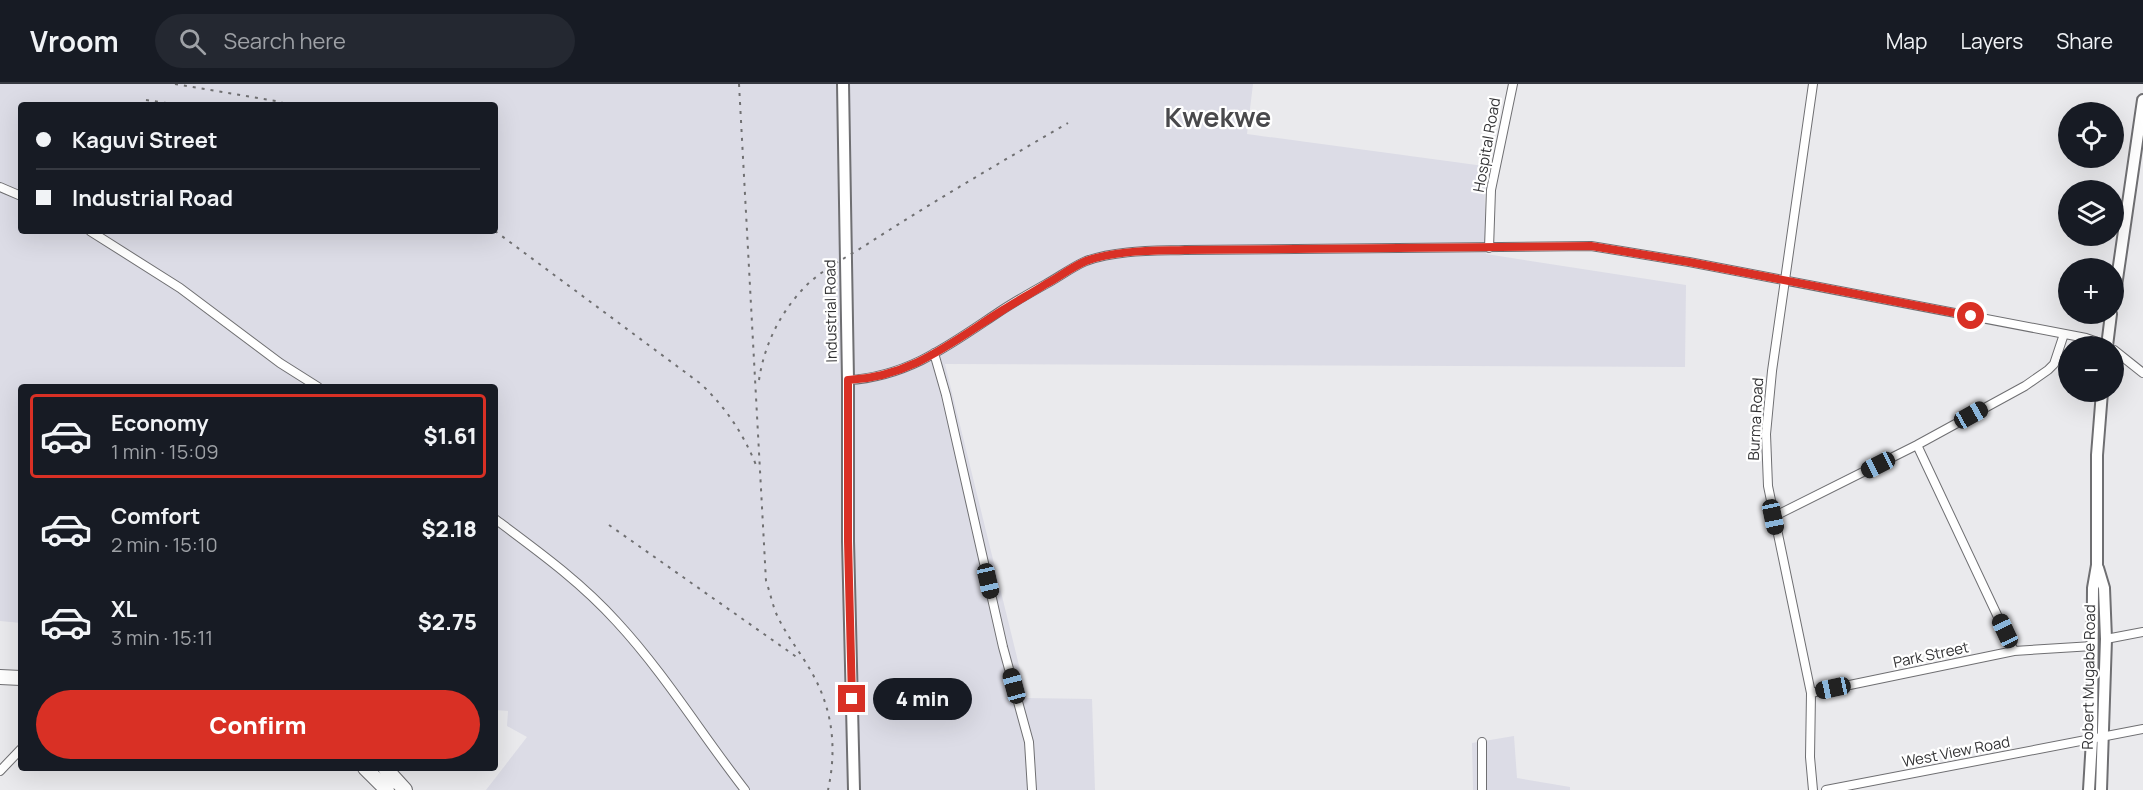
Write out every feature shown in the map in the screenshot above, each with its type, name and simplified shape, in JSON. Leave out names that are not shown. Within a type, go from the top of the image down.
[{"type":"highway","points":[[0,677],[18,678]]},
{"type":"highway","points":[[368,771],[387,790]]},
{"type":"highway","points":[[388,771],[405,790]]},
{"type":"main road","name":"Industrial Road","points":[[843,84],[848,541],[854,790]]},
{"type":"main road","points":[[2120,258],[2143,100]]},
{"type":"main road","name":"Robert Mugabe Road","points":[[2089,790],[2092,740],[2093,588],[2097,565],[2097,455],[2101,402]]},
{"type":"main road","name":"Robert Mugabe Road","points":[[2097,565],[2104,588],[2106,639],[2101,790]]},
{"type":"street","name":"Hospital Road","points":[[1489,248],[1491,190],[1513,84]]},
{"type":"street","name":"Burma Road","points":[[1813,84],[1772,371],[1766,434],[1768,486],[1773,517],[1811,693],[1810,757],[1813,790]]},
{"type":"street","points":[[0,187],[18,195]]},
{"type":"street","points":[[95,234],[180,288],[280,363],[313,384]]},
{"type":"street","points":[[848,380],[871,379],[911,365],[953,343],[1002,310],[1083,262],[1104,255],[1257,248],[1591,246],[1786,280],[2075,336]]},
{"type":"street","points":[[1773,517],[1917,445],[2025,386],[2048,370],[2058,354],[2064,334]]},
{"type":"street","points":[[934,353],[946,395],[1003,647],[1029,742],[1032,790]]},
{"type":"street","points":[[2124,358],[2143,373]]},
{"type":"street","points":[[1917,445],[2014,651]]},
{"type":"street","points":[[498,521],[548,558],[616,621],[652,663],[745,790]]},
{"type":"street","points":[[2106,639],[2143,632]]},
{"type":"street","name":"Park Street","points":[[1811,693],[2014,651],[2093,646]]},
{"type":"street","points":[[2092,740],[2143,729]]},
{"type":"street","name":"West View Road","points":[[1826,790],[2092,740]]},
{"type":"street","points":[[1482,742],[1482,790]]},
{"type":"street","points":[[0,771],[18,752]]},
{"type":"street","points":[[1813,779],[1821,790]]},
{"type":"shaded area","name":"Kwekwe","points":[[0,84],[1253,84],[1247,134],[1484,166],[1486,254],[1686,285],[1685,367],[945,364],[1027,698],[1092,699],[1095,790],[486,790],[527,737],[507,726],[508,711],[498,710],[498,384],[18,384],[18,623],[0,621]]},
{"type":"shaded area","points":[[1514,736],[1517,778],[1570,787],[1570,790],[1473,790],[1472,743]]},
{"type":"railway","points":[[175,84],[280,102]]},
{"type":"railway","points":[[739,84],[766,581],[780,621],[812,673],[825,701],[832,745],[828,790]]},
{"type":"railway","points":[[146,100],[160,102]]},
{"type":"railway","points":[[759,380],[769,343],[780,320],[802,290],[817,276],[943,197],[1068,123]]},
{"type":"railway","points":[[498,233],[701,384],[733,422],[756,465]]},
{"type":"railway","points":[[609,525],[798,658]]},
{"type":"district","name":"Kwekwe","points":[[1218,118]]},
{"type":"route","points":[[852,699],[848,541],[848,380],[871,379],[911,365],[953,343],[1002,310],[1083,262],[1104,255],[1121,253],[1185,250],[1591,246],[1689,262],[1971,316]]}]
